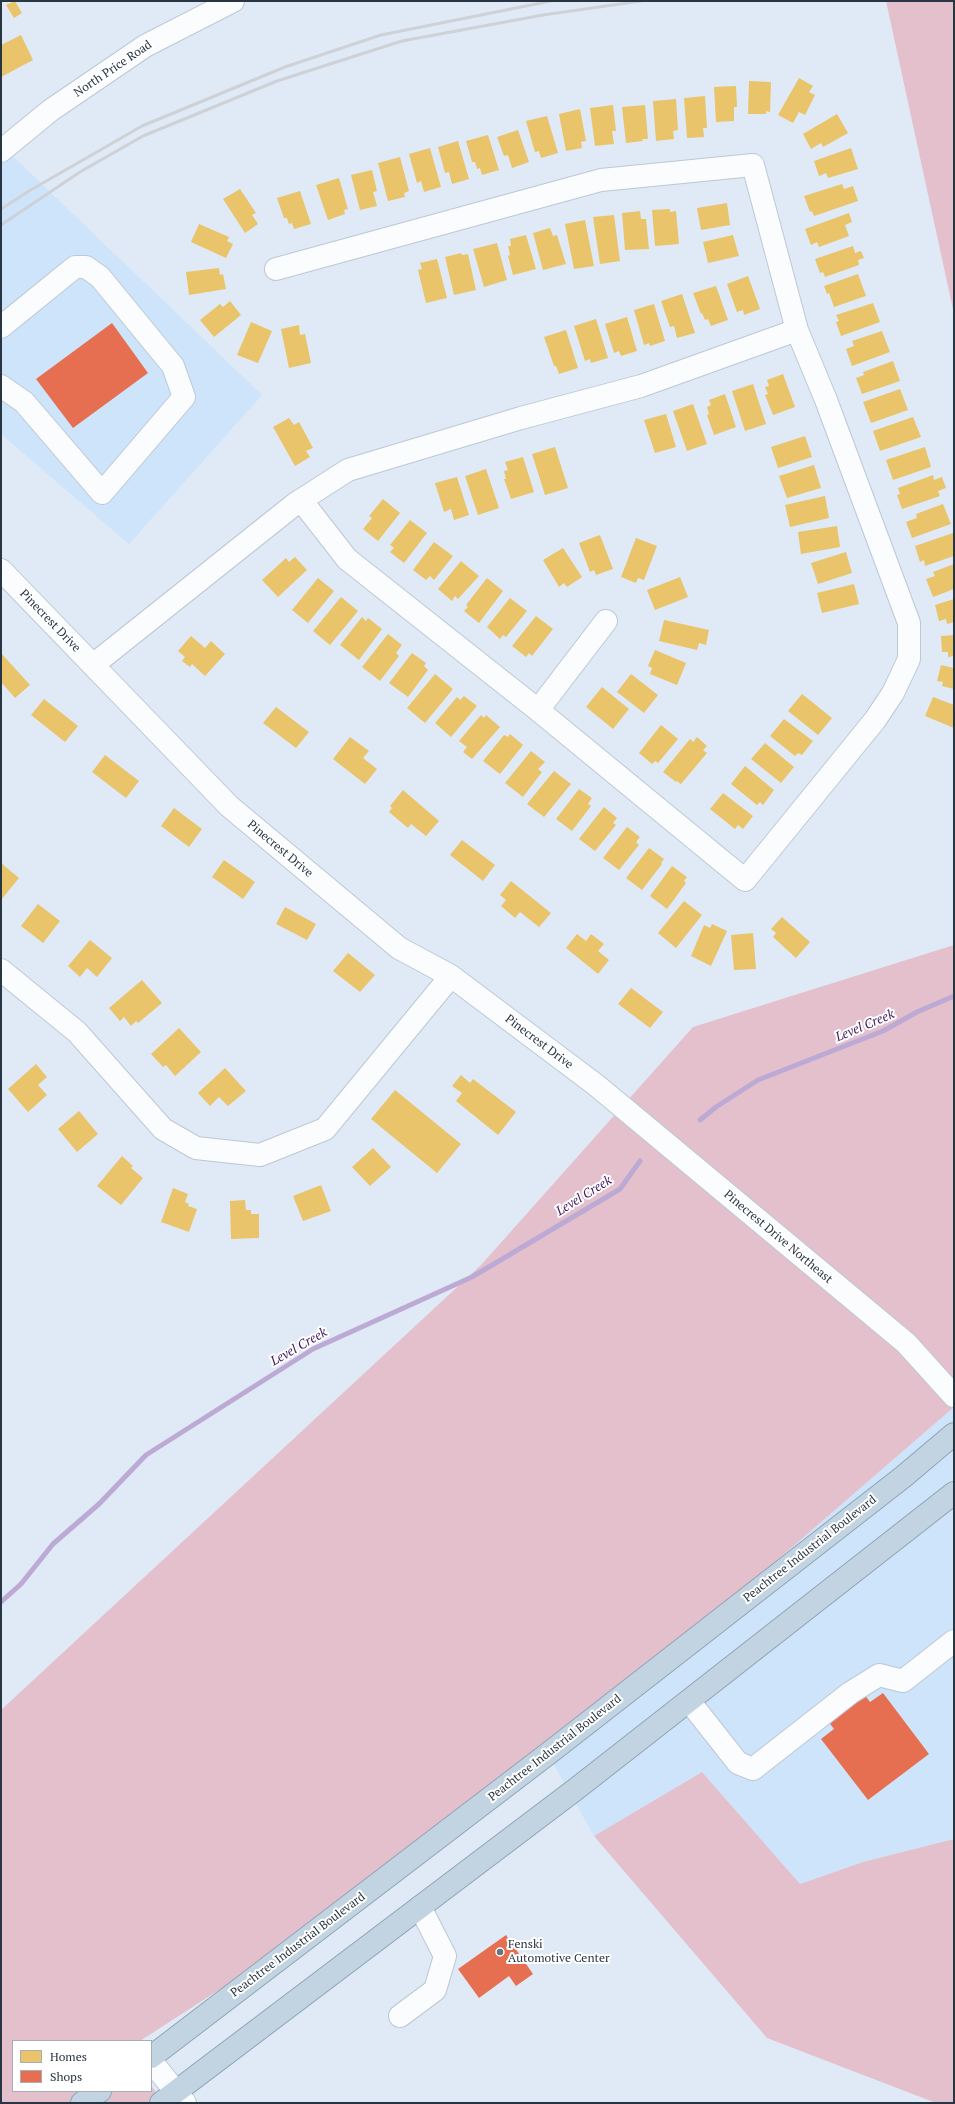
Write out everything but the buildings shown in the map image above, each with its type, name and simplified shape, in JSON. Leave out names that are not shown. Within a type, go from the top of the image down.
[{"type":"highway","name":"Peachtree Industrial Boulevard","points":[[152,2056],[549,1754],[903,1477],[954,1434]]},
{"type":"highway","points":[[174,2099],[954,1493]]},
{"type":"highway","points":[[82,2103],[98,2092]]},
{"type":"street","name":"North Price Road","points":[[1,150],[51,110],[145,46],[233,1]]},
{"type":"street","points":[[276,269],[601,180],[753,165],[797,330],[826,400],[909,623],[909,659],[893,693],[882,709],[745,880],[538,710],[347,558],[301,500]]},
{"type":"street","points":[[1,327],[75,267],[86,267],[100,277],[173,366],[184,398],[102,493],[24,402],[1,386]]},
{"type":"street","points":[[93,665],[301,500],[348,470],[521,418],[641,386],[797,330]]},
{"type":"street","name":"Pinecrest Drive","points":[[1,570],[229,806],[399,948],[451,976],[596,1085]]},
{"type":"street","points":[[538,710],[606,621]]},
{"type":"street","points":[[1,970],[77,1032],[163,1129],[196,1148],[260,1155],[325,1129],[451,976]]},
{"type":"street","name":"Pinecrest Drive Northeast","points":[[596,1085],[906,1343],[954,1396]]},
{"type":"street","points":[[689,1700],[738,1763],[753,1769],[850,1693],[879,1675],[903,1681],[954,1641]]},
{"type":"street","points":[[400,2016],[436,1990],[445,1956],[420,1907]]},
{"type":"street","points":[[152,2063],[174,2099]]},
{"type":"shaded area","points":[[886,1],[954,1],[954,314]]},
{"type":"shaded area","points":[[1,145],[262,395],[129,544],[1,434]]},
{"type":"shaded area","points":[[954,945],[954,1407],[746,1587],[381,1885],[142,2040],[12,2040],[12,2092],[152,2092],[152,2087],[166,2103],[1,2103],[1,1710],[481,1265],[693,1027]]},
{"type":"shaded area","points":[[954,1407],[954,1839],[863,1862],[800,1884],[702,1772],[594,1836],[545,1749],[746,1587]]},
{"type":"shaded area","points":[[702,1772],[800,1884],[863,1862],[954,1839],[954,2103],[936,2103],[767,2038],[594,1836]]},
{"type":"waterway","name":"Level Creek","points":[[700,1120],[716,1107],[758,1080],[883,1031],[917,1012],[954,996]]},
{"type":"waterway","name":"Level Creek","points":[[1,1602],[21,1584],[53,1544],[99,1504],[146,1455],[313,1349],[472,1277],[620,1189],[640,1161]]},
{"type":"railway","points":[[1,209],[29,191],[142,126],[285,67],[381,35],[551,1]]},
{"type":"railway","points":[[1,225],[80,172],[143,136],[277,81],[402,41],[543,15],[641,1]]},
{"type":"place","name":"Fenski Automotive Center","points":[[500,1952]]}]
